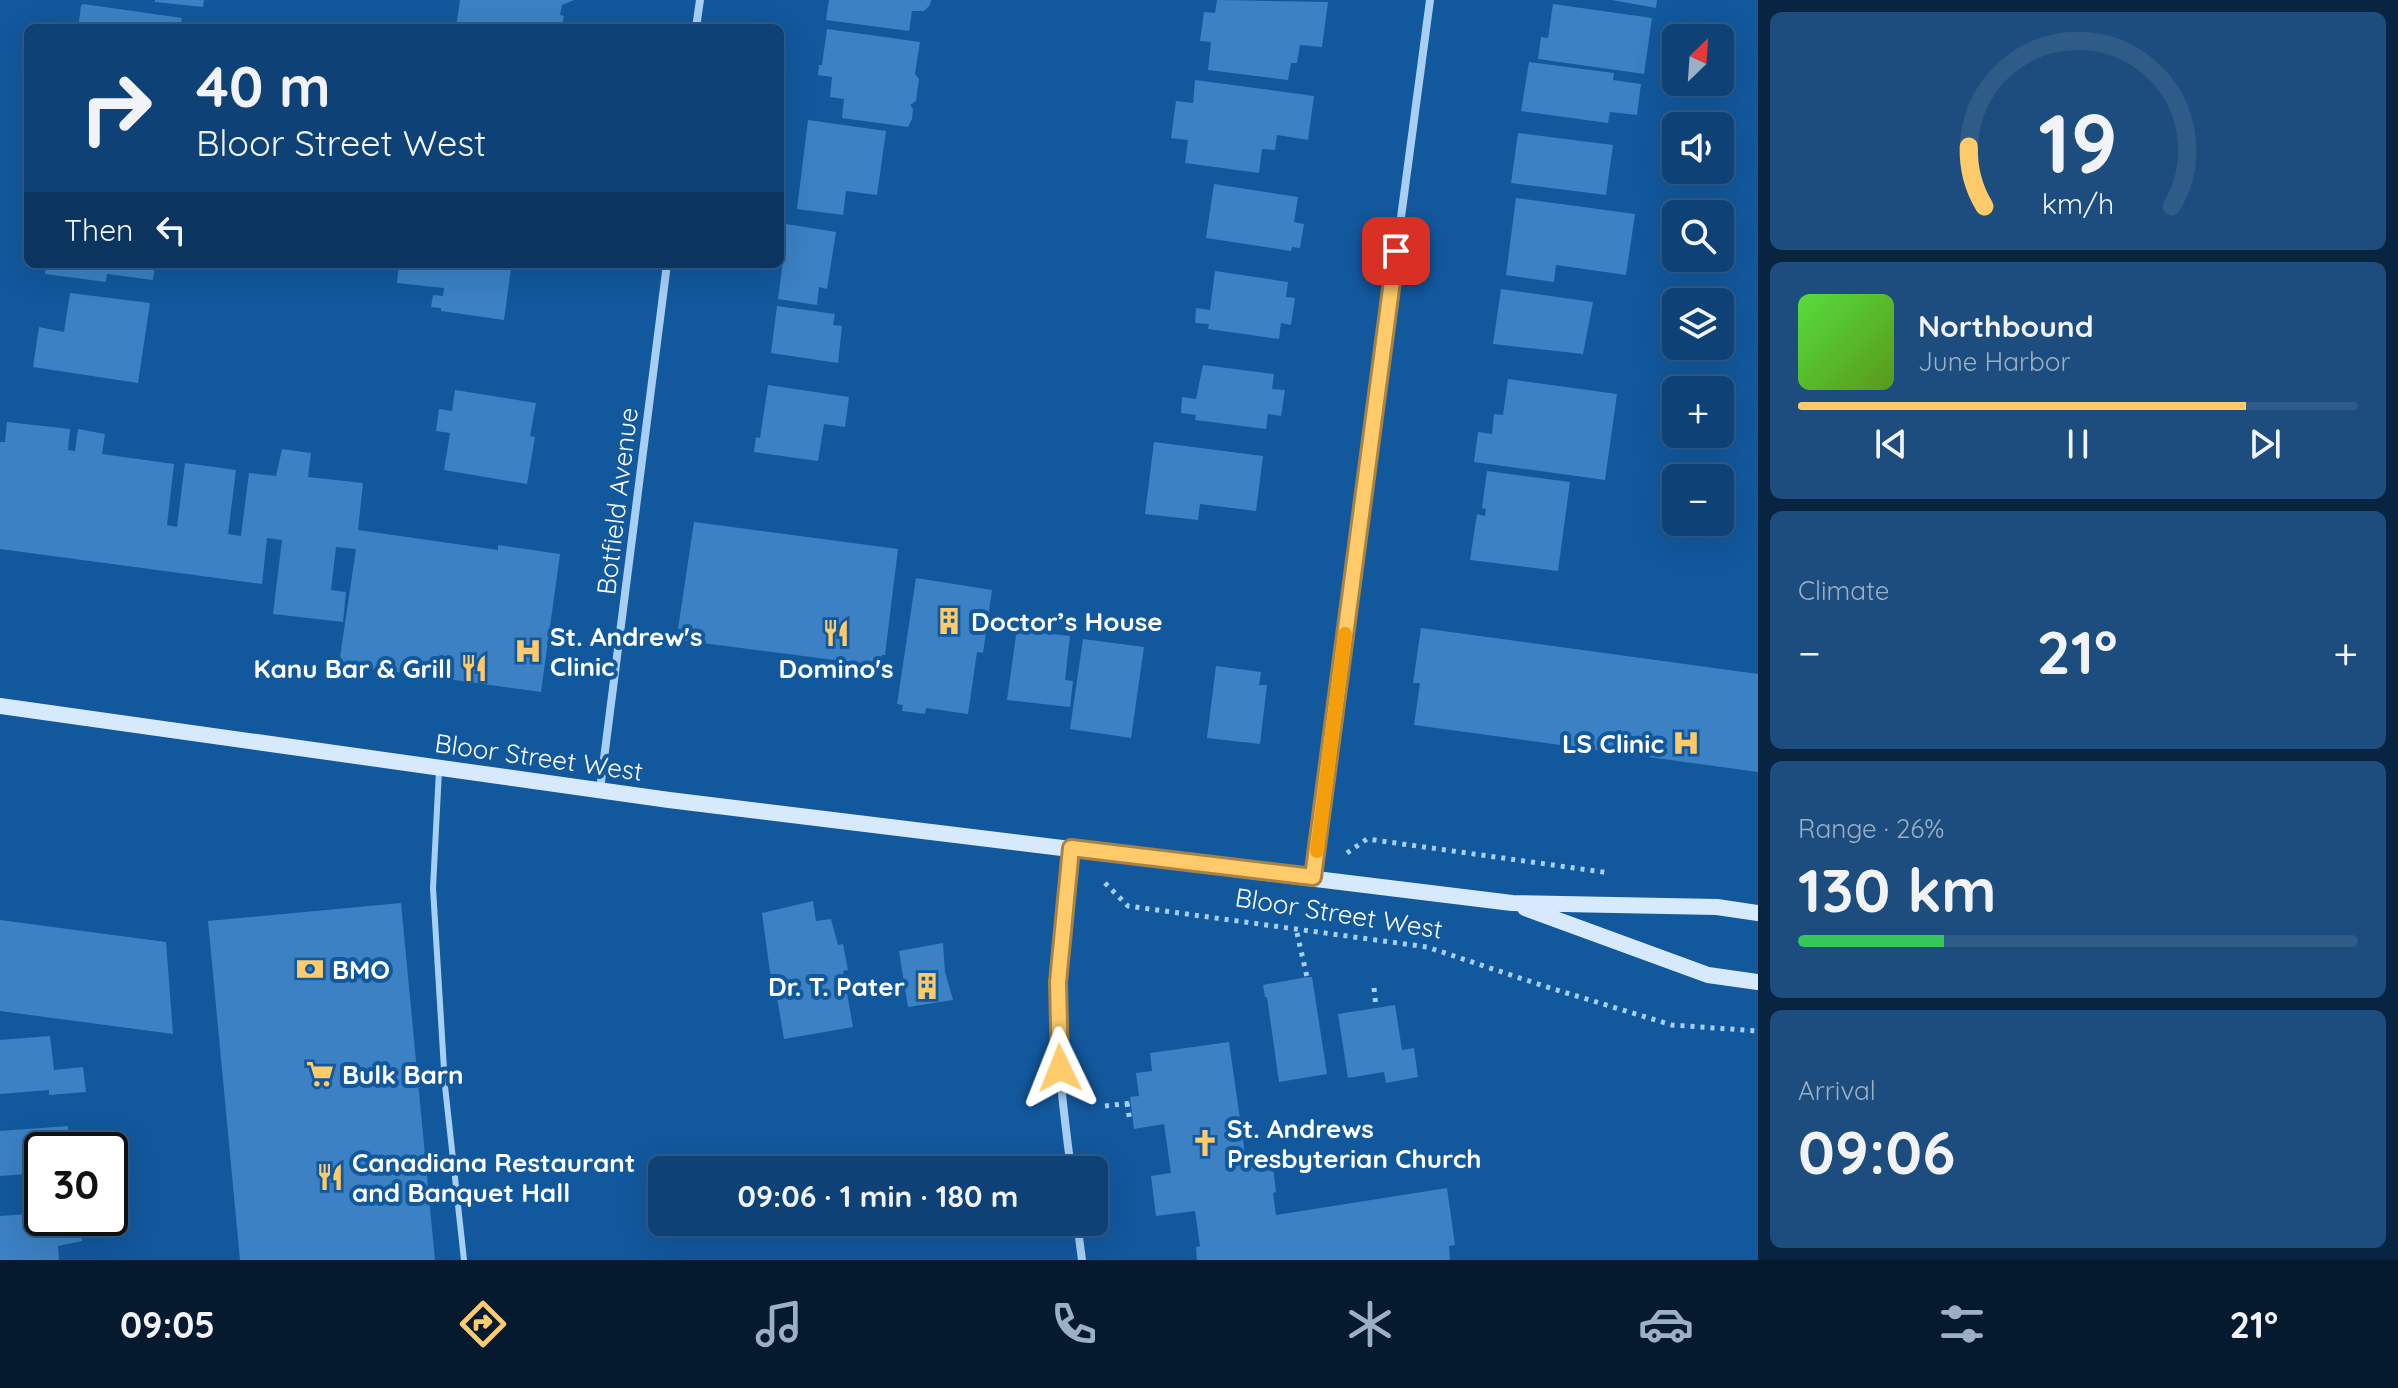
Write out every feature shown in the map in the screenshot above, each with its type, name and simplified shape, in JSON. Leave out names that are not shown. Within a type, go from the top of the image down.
[{"type":"main road","name":"Bloor Street West","points":[[0,706],[600,790],[1512,903],[1717,907],[1758,913]]},
{"type":"main road","name":"Bloor Street West","points":[[1512,903],[1708,975],[1758,982]]},
{"type":"street","points":[[697,24],[700,0]]},
{"type":"street","points":[[1313,877],[1430,0]]},
{"type":"street","name":"Botfield Avenue","points":[[600,790],[666,268]]},
{"type":"street","points":[[1069,1156],[1061,1091],[1058,1021],[1062,928],[1071,848]]},
{"type":"street","points":[[1079,1236],[1082,1260]]},
{"type":"lane","points":[[439,766],[433,888],[445,1086],[464,1260]]},
{"type":"path","name":"Bloor Street West","points":[[1313,877],[1367,839],[1617,874]]},
{"type":"path","name":"Bloor Street West","points":[[1071,848],[1128,906],[1427,947],[1672,1025],[1758,1031]]},
{"type":"path","points":[[1297,933],[1307,977]]},
{"type":"path","points":[[1374,988],[1376,1007]]},
{"type":"path","points":[[1105,1106],[1129,1103],[1130,1122]]},
{"type":"building","points":[[155,0],[204,0],[203,7]]},
{"type":"building","points":[[460,0],[574,0],[562,5],[562,24],[457,24]]},
{"type":"building","points":[[829,0],[931,0],[924,11],[912,11],[909,31],[826,20]]},
{"type":"building","points":[[1217,0],[1328,2],[1322,47],[1300,45],[1297,63],[1291,63],[1288,80],[1208,70],[1211,42],[1200,41],[1204,12],[1215,13]]},
{"type":"building","points":[[1612,0],[1657,0],[1656,8]]},
{"type":"building","points":[[1553,4],[1652,18],[1644,74],[1538,59],[1541,37],[1548,38]]},
{"type":"building","points":[[81,6],[182,18],[181,24],[79,24]]},
{"type":"building","points":[[827,29],[920,42],[915,74],[919,79],[916,101],[910,105],[913,109],[908,127],[842,118],[844,99],[830,97],[832,77],[818,75]]},
{"type":"building","points":[[1529,62],[1614,73],[1613,80],[1641,84],[1637,115],[1610,112],[1608,123],[1521,111]]},
{"type":"building","points":[[1195,80],[1314,96],[1308,140],[1277,135],[1275,150],[1262,149],[1259,173],[1185,163],[1188,140],[1171,138],[1176,101],[1193,103]]},
{"type":"building","points":[[808,120],[886,131],[877,195],[846,191],[843,215],[797,209]]},
{"type":"building","points":[[1518,133],[1613,145],[1606,195],[1511,183]]},
{"type":"building","points":[[1214,184],[1298,197],[1294,222],[1304,224],[1300,248],[1292,247],[1291,251],[1206,238]]},
{"type":"building","points":[[1516,198],[1635,214],[1626,275],[1556,265],[1554,282],[1506,275]]},
{"type":"building","points":[[786,224],[836,232],[827,289],[819,287],[817,305],[778,299],[784,268]]},
{"type":"building","points":[[46,268],[154,268],[153,280],[107,274],[106,282],[45,274]]},
{"type":"building","points":[[399,268],[511,268],[504,320],[441,311],[441,308],[431,307],[433,295],[443,296],[444,288],[397,283]]},
{"type":"building","points":[[1215,271],[1288,282],[1286,297],[1295,298],[1291,325],[1281,323],[1279,339],[1208,329],[1209,324],[1195,323],[1196,308],[1210,310]]},
{"type":"building","points":[[1501,289],[1593,302],[1583,354],[1493,344]]},
{"type":"building","points":[[70,293],[150,303],[138,383],[33,367],[39,327],[64,332]]},
{"type":"building","points":[[777,306],[835,314],[833,325],[842,326],[838,363],[771,353]]},
{"type":"building","points":[[1203,365],[1274,374],[1272,389],[1285,390],[1281,416],[1268,414],[1266,429],[1195,420],[1196,415],[1181,413],[1182,397],[1196,399]]},
{"type":"building","points":[[1508,379],[1617,394],[1605,480],[1474,462],[1478,432],[1492,434],[1494,414],[1503,415]]},
{"type":"building","points":[[768,385],[849,397],[845,427],[824,424],[818,461],[754,452],[756,437],[760,438]]},
{"type":"building","points":[[455,390],[536,403],[530,436],[535,437],[527,484],[444,470],[450,433],[436,431],[439,409],[452,411]]},
{"type":"building","points":[[7,422],[70,429],[68,450],[75,451],[78,429],[105,434],[102,454],[174,464],[167,525],[177,527],[185,463],[236,470],[228,534],[241,536],[249,473],[276,476],[282,449],[311,453],[308,477],[363,483],[358,530],[498,550],[498,545],[560,554],[541,692],[339,664],[356,549],[336,547],[331,590],[346,592],[343,622],[273,614],[282,540],[267,538],[262,584],[0,549],[0,442],[5,442]]},
{"type":"building","points":[[1154,442],[1263,456],[1256,511],[1200,504],[1198,520],[1145,514]]},
{"type":"building","points":[[1487,471],[1570,482],[1558,571],[1470,560],[1477,514],[1485,516],[1486,509],[1482,508]]},
{"type":"building","points":[[694,522],[898,549],[881,666],[679,640]]},
{"type":"building","name":"Doctor’s House","points":[[916,578],[992,590],[983,653],[977,652],[968,714],[926,708],[925,714],[902,711],[903,705],[897,704]]},
{"type":"building","points":[[1019,614],[1044,617],[1042,633],[1070,636],[1065,680],[1073,681],[1070,707],[1007,700]]},
{"type":"building","points":[[1421,628],[1758,674],[1758,772],[1414,725],[1420,683],[1413,683]]},
{"type":"building","points":[[1083,639],[1144,647],[1131,738],[1070,729]]},
{"type":"building","points":[[1216,666],[1261,672],[1259,685],[1267,685],[1260,744],[1207,738]]},
{"type":"building","points":[[813,901],[816,921],[831,919],[838,945],[843,944],[848,970],[843,971],[853,1027],[784,1039],[775,986],[772,987],[762,913]]},
{"type":"building","points":[[401,903],[435,1260],[240,1260],[208,921]]},
{"type":"building","points":[[0,920],[166,942],[173,1034],[0,1011]]},
{"type":"building","name":"Dr. T. Pater","points":[[943,943],[945,972],[953,1000],[908,1007],[899,951]]},
{"type":"building","points":[[1312,977],[1327,1074],[1279,1082],[1263,985]]},
{"type":"building","points":[[1395,1005],[1402,1050],[1414,1048],[1418,1077],[1386,1083],[1384,1072],[1348,1078],[1338,1014]]},
{"type":"building","points":[[50,1036],[54,1070],[83,1067],[86,1092],[49,1095],[49,1090],[0,1094],[0,1040]]},
{"type":"building","name":"St. Andrews Presbyterian Church","points":[[1229,1042],[1246,1161],[1272,1158],[1276,1215],[1447,1188],[1455,1245],[1449,1246],[1450,1260],[1197,1260],[1196,1247],[1200,1246],[1195,1211],[1156,1216],[1151,1176],[1171,1173],[1164,1124],[1134,1129],[1130,1097],[1139,1096],[1136,1073],[1152,1071],[1150,1053]]},
{"type":"building","points":[[68,1126],[68,1132],[24,1132],[24,1174],[0,1176],[0,1131]]},
{"type":"building","points":[[24,1214],[24,1236],[81,1236],[82,1241],[58,1246],[59,1260],[0,1260],[0,1216]]},
{"type":"slow traffic","points":[[1317,851],[1345,634]]},
{"type":"place","name":"Doctor’s House","points":[[949,621]]},
{"type":"place","name":"Domino's","points":[[836,633]]},
{"type":"place","name":"St. Andrew's Clinic","points":[[528,651]]},
{"type":"place","name":"Kanu Bar & Grill","points":[[474,668]]},
{"type":"place","name":"LS Clinic","points":[[1686,743]]},
{"type":"place","name":"BMO","points":[[310,969]]},
{"type":"place","name":"Dr. T. Pater","points":[[927,986]]},
{"type":"place","name":"Bulk Barn","points":[[320,1074]]},
{"type":"place","name":"St. Andrews Presbyterian Church","points":[[1205,1143]]},
{"type":"place","name":"Canadiana Restaurant and Banquet Hall","points":[[330,1177]]},
{"type":"route","points":[[1060,1068],[1058,982],[1071,848],[1313,877],[1396,251]]}]
